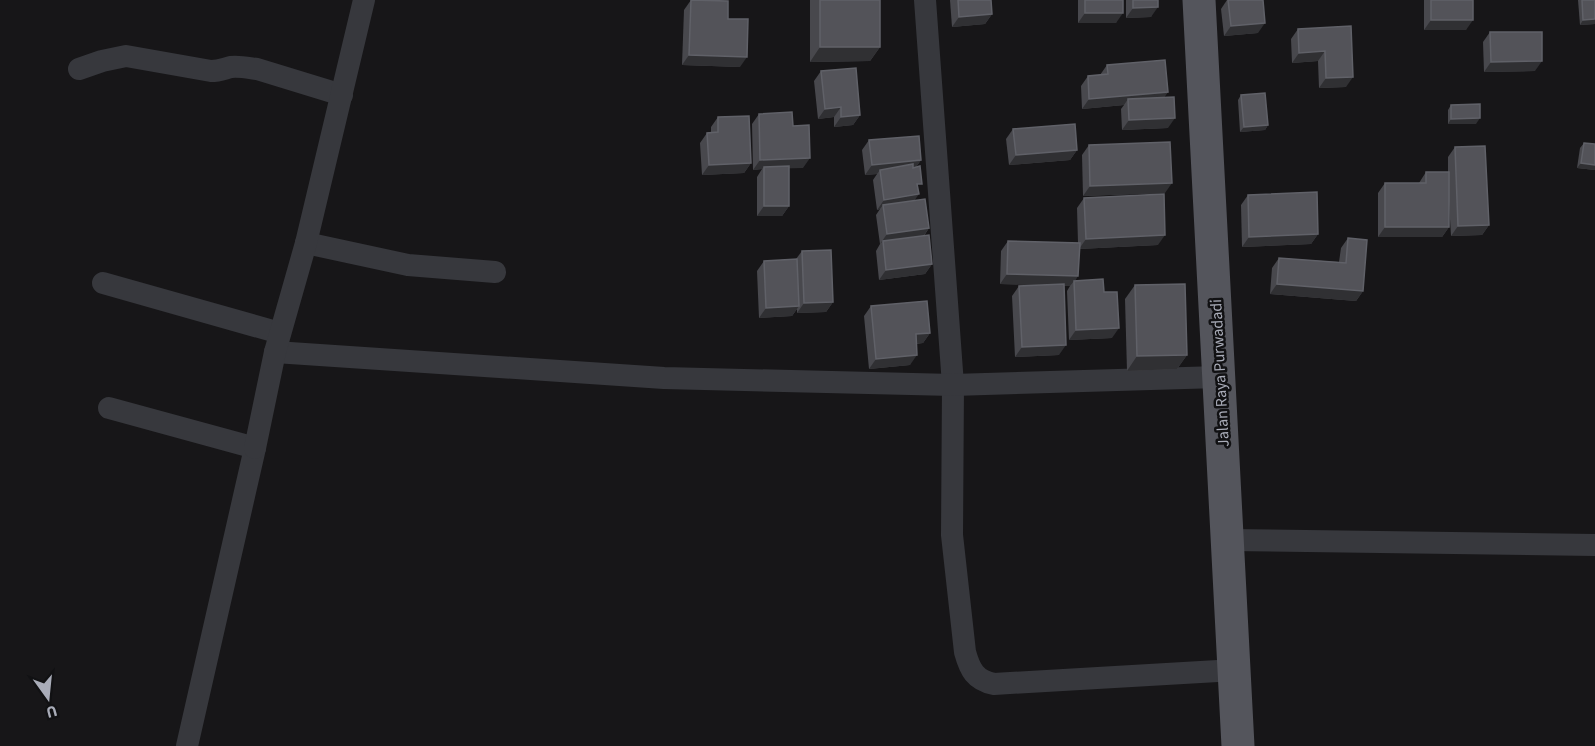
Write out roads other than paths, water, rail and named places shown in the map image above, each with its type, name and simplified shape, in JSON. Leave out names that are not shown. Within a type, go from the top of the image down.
[{"type":"main road","name":"Jalan Raya Purwadadi","points":[[1199,0],[1238,746]]},
{"type":"street","points":[[187,746],[278,342],[306,243],[364,0]]},
{"type":"street","points":[[925,0],[953,384],[953,545],[965,652],[970,669],[981,681],[994,684],[1235,670]]},
{"type":"street","points":[[79,69],[126,56],[211,71],[243,67],[342,95]]},
{"type":"street","points":[[306,243],[408,265],[495,272]]},
{"type":"street","points":[[103,283],[278,342],[664,378],[953,384],[1219,377]]},
{"type":"street","points":[[108,408],[255,448]]},
{"type":"street","points":[[1228,540],[1595,545]]}]
